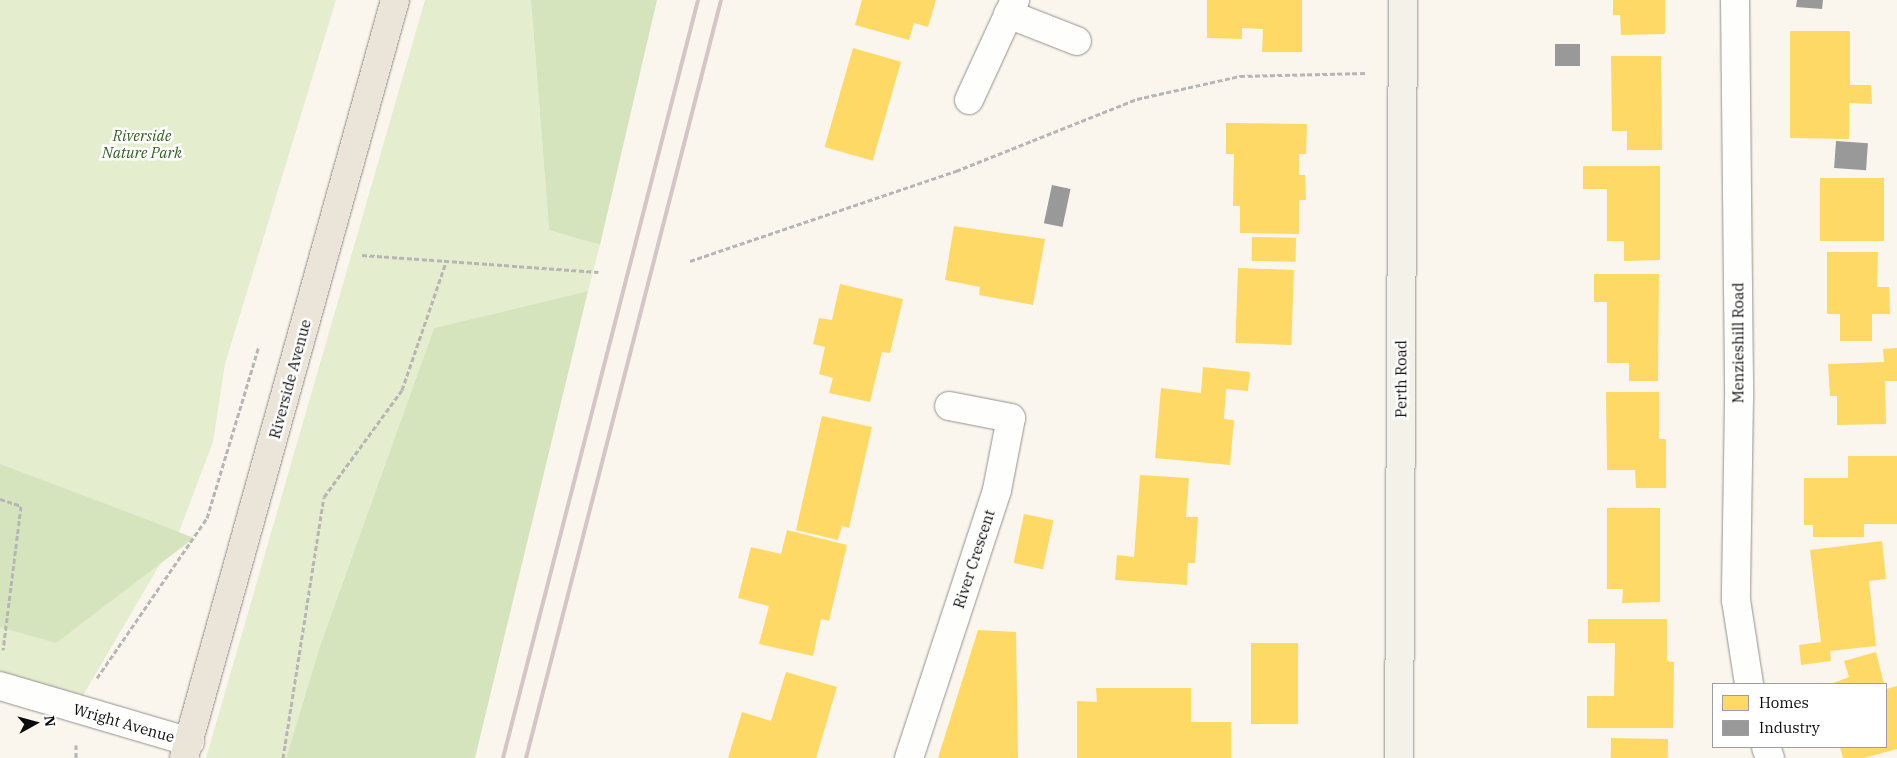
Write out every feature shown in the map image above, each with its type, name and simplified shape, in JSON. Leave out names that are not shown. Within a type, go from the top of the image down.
[{"type":"main road","name":"Riverside Avenue","points":[[187,750],[395,0]]},
{"type":"street","name":"Perth Road","points":[[1400,758],[1403,0]]},
{"type":"street","name":"Menzieshill Road","points":[[1735,0],[1739,399],[1736,600],[1749,683]]},
{"type":"street","points":[[969,100],[1011,7],[1076,41]]},
{"type":"street","name":"River Crescent","points":[[909,758],[997,490],[1011,418],[949,406]]},
{"type":"street","name":"Wright Avenue","points":[[0,686],[75,709],[187,750]]},
{"type":"path","points":[[690,261],[956,171],[1137,99],[1240,76],[1403,73]]},
{"type":"path","points":[[325,250],[446,262],[598,272]]},
{"type":"path","points":[[284,758],[324,498],[402,390],[446,262]]},
{"type":"path","points":[[76,758],[75,709],[207,518],[259,344]]},
{"type":"path","points":[[0,499],[21,506],[2,656]]},
{"type":"green space","name":"Riverside Nature Park","points":[[0,0],[336,0],[225,364],[213,442],[179,532],[75,709],[0,686]]},
{"type":"green space","points":[[425,0],[531,0],[549,230],[600,245],[588,291],[434,328],[320,646],[286,758],[206,758]]},
{"type":"green space","points":[[531,0],[657,0],[600,245],[549,230]]},
{"type":"green space","points":[[588,291],[475,758],[286,758],[320,646],[434,328]]},
{"type":"green space","points":[[0,464],[194,538],[56,643],[0,627]]},
{"type":"building: Homes","points":[[862,0],[936,0],[928,27],[914,23],[909,40],[855,25]]},
{"type":"building: Homes","points":[[1207,0],[1302,0],[1302,52],[1262,52],[1263,29],[1242,28],[1242,39],[1207,38]]},
{"type":"building: Homes","points":[[1613,0],[1665,0],[1665,34],[1621,35],[1620,15],[1613,15]]},
{"type":"building: Homes","points":[[1790,31],[1850,31],[1850,85],[1871,85],[1872,104],[1849,103],[1849,139],[1790,138]]},
{"type":"building: Homes","points":[[853,48],[901,62],[873,161],[825,147]]},
{"type":"building: Homes","points":[[1611,56],[1661,56],[1662,150],[1627,150],[1627,131],[1612,131]]},
{"type":"building: Homes","points":[[1226,123],[1307,124],[1306,154],[1299,154],[1299,175],[1305,175],[1306,200],[1299,200],[1299,234],[1240,233],[1240,206],[1233,206],[1234,154],[1226,154]]},
{"type":"building: Homes","points":[[1583,166],[1660,166],[1660,260],[1624,261],[1624,241],[1607,241],[1607,189],[1583,189]]},
{"type":"building: Homes","points":[[1820,178],[1884,178],[1884,241],[1820,241]]},
{"type":"building: Homes","points":[[954,226],[1045,239],[1033,305],[979,295],[980,287],[945,280]]},
{"type":"building: Homes","points":[[1252,237],[1296,238],[1296,262],[1252,261]]},
{"type":"building: Homes","points":[[1827,252],[1878,252],[1877,287],[1889,287],[1890,314],[1872,314],[1872,341],[1840,341],[1840,314],[1827,314]]},
{"type":"building: Homes","points":[[1238,268],[1294,270],[1291,345],[1235,343]]},
{"type":"building: Homes","points":[[1594,274],[1659,274],[1658,381],[1629,381],[1629,363],[1607,363],[1607,302],[1594,302]]},
{"type":"building: Homes","points":[[840,284],[903,299],[890,353],[882,352],[870,402],[829,393],[833,378],[819,374],[825,347],[813,344],[819,318],[832,320]]},
{"type":"building: Homes","points":[[1897,348],[1897,381],[1885,381],[1886,424],[1837,425],[1837,396],[1830,396],[1828,364],[1884,362],[1883,349]]},
{"type":"building: Homes","points":[[1203,367],[1250,372],[1248,391],[1226,389],[1224,419],[1234,420],[1230,465],[1155,458],[1161,388],[1201,393]]},
{"type":"building: Homes","points":[[1606,392],[1659,392],[1659,439],[1666,439],[1666,488],[1636,488],[1635,470],[1607,470]]},
{"type":"building: Homes","points":[[822,416],[872,427],[849,528],[842,526],[838,540],[796,530]]},
{"type":"building: Homes","points":[[1848,456],[1897,456],[1897,524],[1864,524],[1864,537],[1813,537],[1813,525],[1804,525],[1804,478],[1848,478]]},
{"type":"building: Homes","points":[[1140,475],[1189,478],[1186,517],[1198,517],[1195,563],[1188,563],[1187,585],[1115,580],[1117,555],[1134,557]]},
{"type":"building: Homes","points":[[1607,508],[1660,508],[1660,602],[1622,603],[1623,589],[1607,589]]},
{"type":"building: Homes","points":[[1024,514],[1053,520],[1043,569],[1014,563]]},
{"type":"building: Homes","points":[[787,530],[847,545],[829,621],[821,619],[813,656],[759,644],[769,606],[738,598],[751,547],[781,554]]},
{"type":"building: Homes","points":[[1882,541],[1886,579],[1869,581],[1876,646],[1830,651],[1831,661],[1801,665],[1799,645],[1821,642],[1810,550]]},
{"type":"building: Homes","points":[[1588,619],[1667,619],[1667,661],[1674,662],[1673,728],[1587,728],[1587,696],[1614,696],[1615,643],[1588,643]]},
{"type":"building: Homes","points":[[978,630],[1016,632],[1018,758],[938,758]]},
{"type":"building: Homes","points":[[1251,643],[1298,643],[1298,724],[1251,724]]},
{"type":"building: Homes","points":[[1876,652],[1884,683],[1834,683],[1849,677],[1844,661]]},
{"type":"building: Homes","points":[[786,672],[837,687],[816,758],[728,758],[742,712],[771,721]]},
{"type":"building: Homes","points":[[1897,686],[1897,749],[1864,758],[1843,758],[1840,748],[1887,748],[1887,689]]},
{"type":"building: Homes","points":[[1096,688],[1191,688],[1191,722],[1231,722],[1231,758],[1077,758],[1077,701],[1097,702]]},
{"type":"building: Homes","points":[[1611,738],[1668,739],[1668,758],[1611,758]]},
{"type":"building: Industry","points":[[1797,0],[1823,0],[1822,9],[1796,7]]},
{"type":"building: Industry","points":[[1555,44],[1580,44],[1580,66],[1555,66]]},
{"type":"building: Industry","points":[[1836,141],[1868,143],[1866,170],[1834,168]]},
{"type":"building: Industry","points":[[1052,185],[1071,189],[1062,227],[1044,223]]},
{"type":"railway","points":[[503,758],[698,0]]},
{"type":"railway","points":[[526,758],[721,0]]}]
